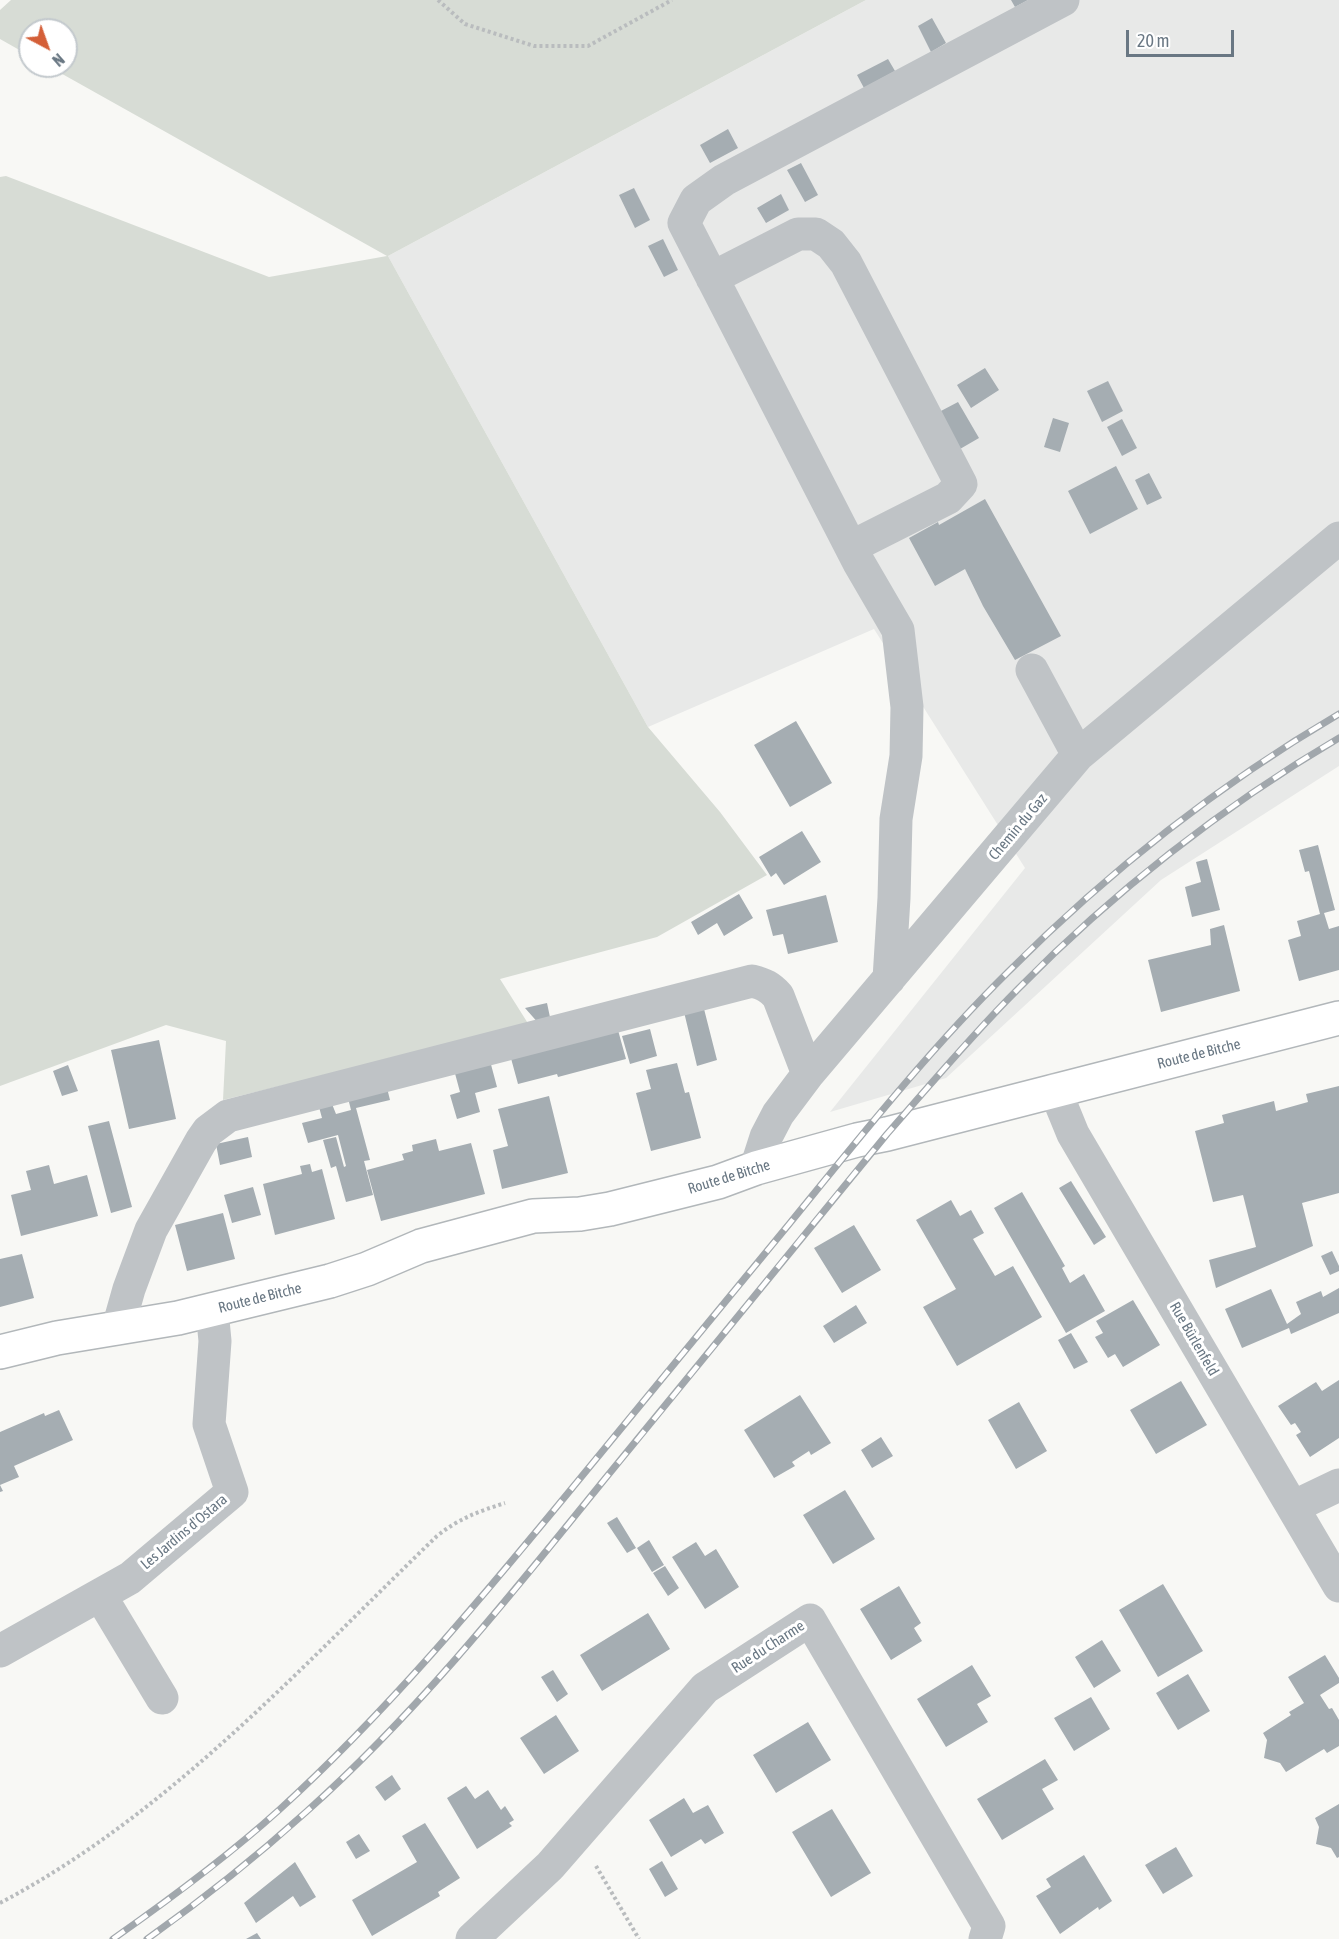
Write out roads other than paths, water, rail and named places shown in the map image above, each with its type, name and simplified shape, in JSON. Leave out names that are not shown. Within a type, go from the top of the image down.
[{"type":"main road","name":"Route de Bitche","points":[[0,1352],[57,1338],[178,1318],[330,1281],[367,1269],[421,1246],[533,1216],[580,1214],[610,1209],[717,1182],[756,1168],[857,1140],[1339,1018]]},
{"type":"street","points":[[889,979],[896,819],[906,756],[907,707],[898,630],[855,555],[684,223],[696,200],[724,180],[1062,0]]},
{"type":"street","points":[[712,278],[798,234],[816,234],[831,244],[846,264],[956,474],[961,484],[948,498],[855,555]]},
{"type":"street","name":"Chemin du Gaz","points":[[756,1168],[764,1142],[778,1114],[808,1074],[1078,755],[1339,538]]},
{"type":"street","points":[[1032,670],[1078,755]]},
{"type":"street","points":[[118,1328],[129,1289],[151,1230],[201,1141],[208,1131],[228,1116],[752,981],[762,983],[778,996],[808,1074]]},
{"type":"street","name":"Rue Bürlenfeld","points":[[1054,1090],[1073,1134],[1339,1586]]},
{"type":"street","name":"Les Jardins d'Ostara","points":[[0,1651],[130,1578],[232,1492],[209,1424],[215,1341],[212,1310]]},
{"type":"street","points":[[1293,1507],[1339,1485]]},
{"type":"street","points":[[100,1595],[162,1698]]},
{"type":"street","name":"Rue du Charme","points":[[472,1939],[550,1866],[705,1688],[810,1620],[989,1926],[985,1939]]},
{"type":"railway","points":[[113,1939],[198,1877],[279,1810],[319,1773],[395,1695],[503,1571],[896,1094],[950,1032],[1008,972],[1084,900],[1165,832],[1250,770],[1339,714]]},
{"type":"railway","points":[[147,1939],[228,1878],[287,1829],[347,1774],[425,1694],[534,1566],[887,1134],[1018,989],[1054,953],[1130,885],[1170,853],[1253,792],[1339,738]]}]
